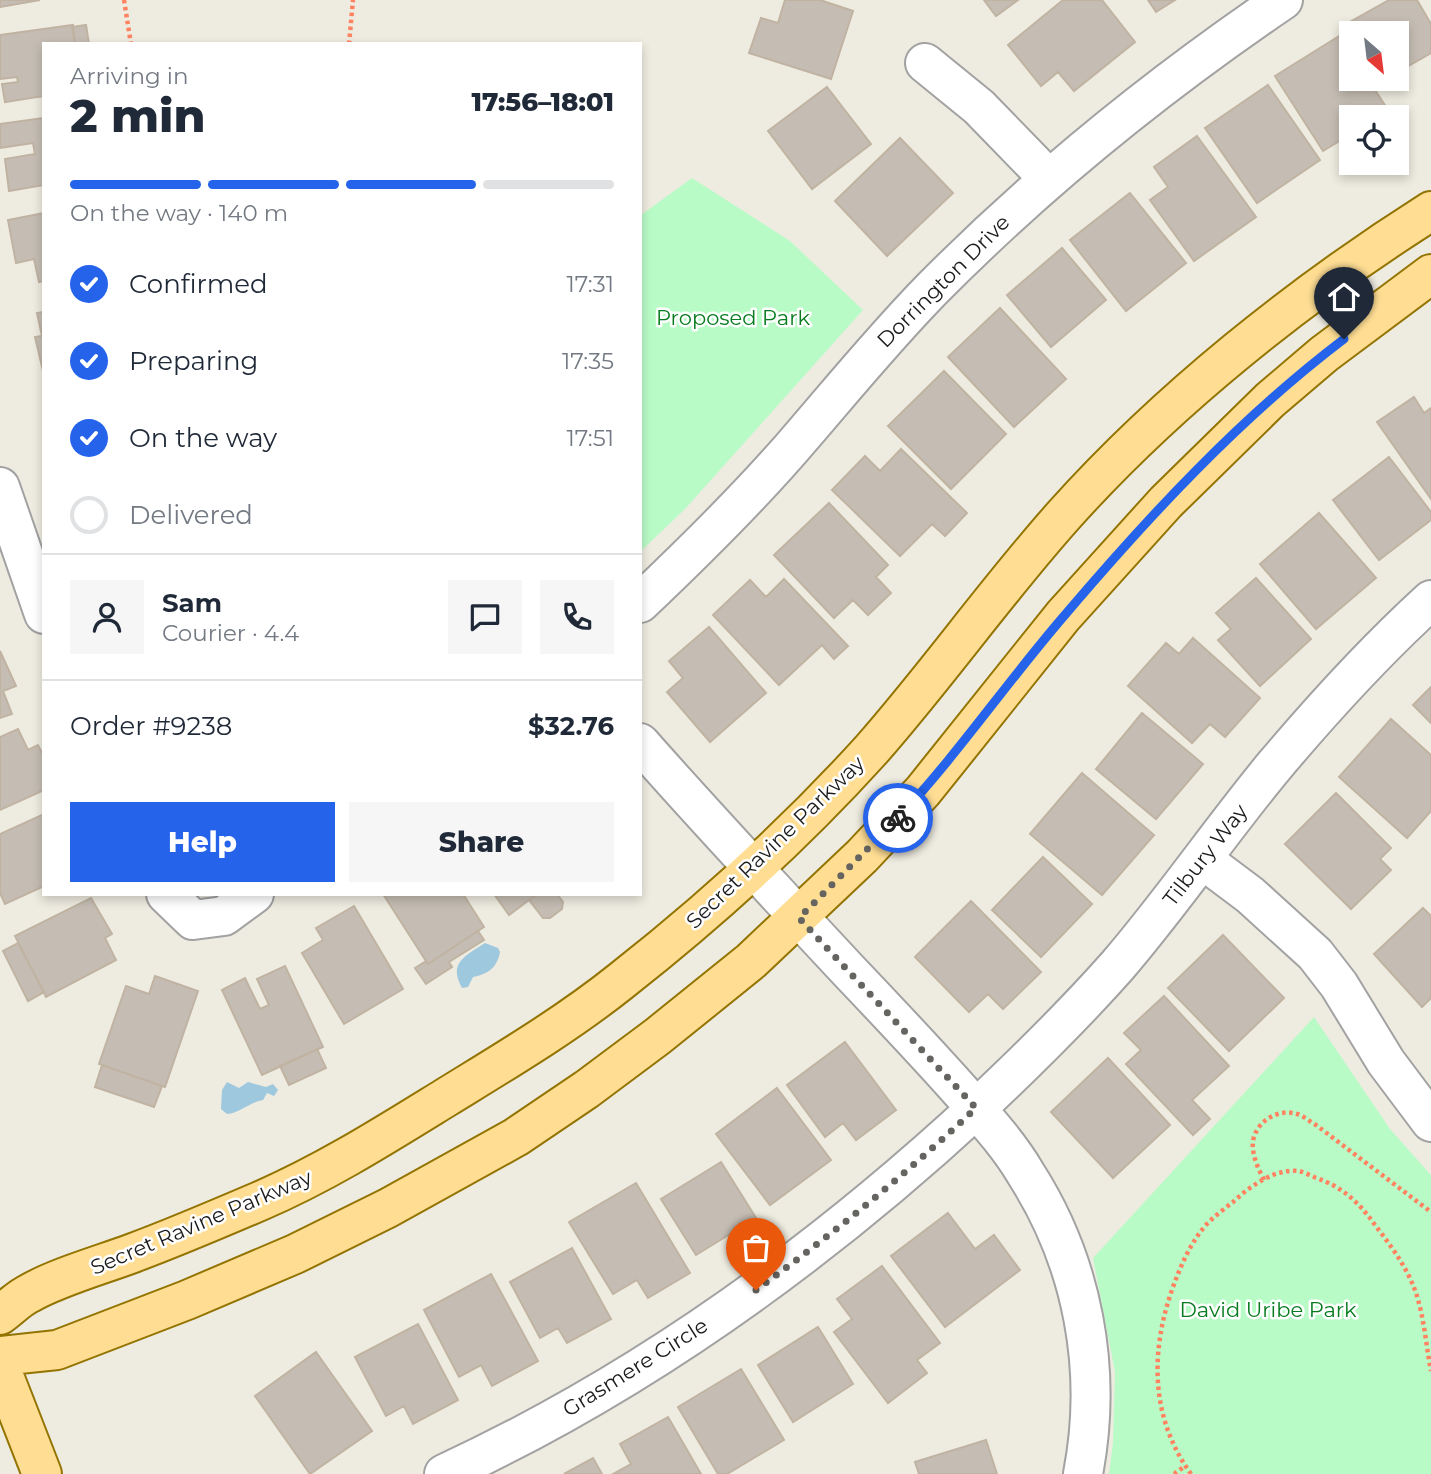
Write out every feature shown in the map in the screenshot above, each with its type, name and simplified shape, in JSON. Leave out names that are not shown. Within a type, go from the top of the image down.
[{"type":"main road","name":"Secret Ravine Parkway","points":[[0,1315],[29,1293],[267,1198],[356,1152],[558,1028],[618,984],[701,917],[811,812],[872,748],[1010,577],[1117,460],[1175,405],[1242,348],[1351,266],[1431,211]]},
{"type":"main road","points":[[0,1356],[57,1350],[187,1300],[295,1254],[516,1137],[658,1037],[751,961],[862,856],[923,791],[1063,616],[1166,502],[1288,385],[1334,346],[1431,274]]},
{"type":"main road","points":[[0,1366],[42,1474]]},
{"type":"street","name":"Dorrington Drive","points":[[642,601],[751,493],[922,300],[1048,178],[1150,95],[1283,0]]},
{"type":"street","points":[[925,63],[979,107],[1048,178]]},
{"type":"street","points":[[0,487],[42,608]]},
{"type":"street","name":"Tilbury Way","points":[[976,1108],[1076,1011],[1120,962],[1274,766],[1343,686],[1431,600]]},
{"type":"street","points":[[642,745],[752,868],[976,1108],[1010,1150],[1043,1201],[1068,1256],[1086,1332],[1091,1382],[1090,1427],[1083,1474]]},
{"type":"street","points":[[1202,859],[1250,895],[1315,954],[1339,985],[1386,1062],[1431,1122]]},
{"type":"street","points":[[168,896],[193,920],[224,916],[251,896]]},
{"type":"street","name":"Grasmere Circle","points":[[444,1474],[557,1415],[683,1340],[848,1221],[894,1184],[976,1108]]},
{"type":"path","points":[[124,0],[131,42]]},
{"type":"path","points":[[349,42],[353,0]]},
{"type":"path","points":[[1264,1180],[1252,1146],[1255,1132],[1259,1125],[1276,1113],[1297,1114],[1316,1125],[1431,1212]]},
{"type":"path","points":[[1191,1474],[1166,1426],[1160,1400],[1157,1354],[1162,1318],[1182,1261],[1205,1226],[1245,1190],[1264,1180],[1299,1171],[1337,1185],[1362,1207],[1400,1259],[1416,1293],[1431,1371]]},
{"type":"path","points":[[1174,1474],[1185,1466]]},
{"type":"green space","name":"Proposed Park","points":[[692,178],[790,241],[863,310],[685,509],[642,550],[642,214]]},
{"type":"green space","name":"David Uribe Park","points":[[1314,1017],[1390,1129],[1431,1175],[1431,1474],[1109,1474],[1113,1443],[1115,1372],[1093,1258]]},
{"type":"water","points":[[485,943],[498,948],[500,952],[497,962],[487,972],[473,977],[468,987],[462,988],[458,979],[458,966],[465,956]]},
{"type":"water","points":[[227,1082],[239,1088],[248,1082],[266,1087],[273,1084],[278,1090],[274,1096],[267,1093],[263,1100],[227,1114],[221,1109],[222,1090]]},
{"type":"building","points":[[0,0],[40,0],[0,7]]},
{"type":"building","points":[[785,0],[820,0],[853,11],[831,79],[749,53],[761,18],[778,23]]},
{"type":"building","points":[[984,0],[1018,0],[996,16]]},
{"type":"building","points":[[1063,0],[1102,0],[1135,42],[1074,91],[1058,72],[1041,86],[1008,45]]},
{"type":"building","points":[[1148,0],[1175,0],[1156,12]]},
{"type":"building","points":[[1389,0],[1417,0],[1431,24],[1431,53],[1409,66],[1409,21],[1352,21]]},
{"type":"building","points":[[73,25],[75,42],[42,42],[42,96],[5,102],[2,84],[18,82],[17,77],[0,79],[0,35]]},
{"type":"building","points":[[86,25],[89,42],[75,42],[72,27]]},
{"type":"building","points":[[1339,36],[1339,91],[1376,91],[1385,105],[1339,105],[1339,141],[1323,151],[1275,76]]},
{"type":"building","points":[[1268,85],[1320,160],[1257,203],[1205,128]]},
{"type":"building","points":[[827,87],[871,144],[812,189],[768,131]]},
{"type":"building","points":[[42,118],[42,185],[9,191],[5,159],[35,154],[33,143],[0,148],[0,124]]},
{"type":"building","points":[[1197,136],[1256,217],[1194,261],[1150,200],[1168,187],[1154,167]]},
{"type":"building","points":[[900,138],[953,193],[887,256],[835,201]]},
{"type":"building","points":[[1130,193],[1186,263],[1126,311],[1070,240]]},
{"type":"building","points":[[42,213],[42,281],[39,282],[34,259],[16,263],[8,220]]},
{"type":"building","points":[[1062,248],[1106,300],[1051,347],[1007,295]]},
{"type":"building","points":[[1000,308],[1066,379],[1014,427],[948,357]]},
{"type":"building","points":[[42,312],[42,336],[37,313]]},
{"type":"building","points":[[42,336],[42,367],[35,337]]},
{"type":"building","points":[[944,371],[1006,434],[951,489],[888,426]]},
{"type":"building","points":[[1414,397],[1424,413],[1431,408],[1431,499],[1377,422]]},
{"type":"building","points":[[901,449],[967,513],[945,536],[932,524],[900,556],[832,490],[865,456],[880,471]]},
{"type":"building","points":[[1389,457],[1431,512],[1431,520],[1379,560],[1333,500]]},
{"type":"building","points":[[829,503],[888,565],[876,577],[891,593],[868,615],[853,600],[834,618],[774,555]]},
{"type":"building","points":[[1319,513],[1376,578],[1316,629],[1260,564]]},
{"type":"building","points":[[1256,578],[1311,639],[1260,686],[1218,640],[1231,629],[1216,613]]},
{"type":"building","points":[[784,579],[848,646],[834,659],[822,645],[779,685],[713,615],[750,580],[766,597]]},
{"type":"building","points":[[709,627],[766,693],[710,742],[667,692],[683,678],[669,661]]},
{"type":"building","points":[[1193,638],[1260,698],[1225,737],[1210,724],[1192,743],[1128,686],[1166,643],[1179,654]]},
{"type":"building","points":[[0,651],[16,686],[3,691],[12,714],[0,718]]},
{"type":"building","points":[[1431,687],[1431,723],[1413,705]]},
{"type":"building","points":[[1142,713],[1203,764],[1156,819],[1096,769]]},
{"type":"building","points":[[1391,719],[1431,755],[1431,811],[1407,838],[1339,777]]},
{"type":"building","points":[[18,729],[28,750],[38,745],[42,753],[42,791],[0,810],[0,737]]},
{"type":"building","points":[[1082,773],[1154,835],[1102,895],[1030,834]]},
{"type":"building","points":[[1336,793],[1391,848],[1380,859],[1391,870],[1351,909],[1285,844]]},
{"type":"building","points":[[42,815],[42,887],[5,904],[0,893],[0,834]]},
{"type":"building","points":[[1043,857],[1092,904],[1041,957],[992,910]]},
{"type":"building","points":[[384,896],[464,896],[484,927],[428,964]]},
{"type":"building","points":[[495,896],[534,896],[509,915]]},
{"type":"building","points":[[534,896],[558,896],[563,902],[562,909],[550,918],[543,918],[529,900]]},
{"type":"building","points":[[91,898],[112,934],[105,938],[116,960],[46,997],[15,936]]},
{"type":"building","points":[[971,901],[1041,972],[1003,1009],[988,994],[969,1012],[915,957]]},
{"type":"building","points":[[354,906],[403,989],[344,1024],[302,953],[323,940],[316,928]]},
{"type":"building","points":[[1423,908],[1431,916],[1431,998],[1422,1007],[1374,954]]},
{"type":"building","points":[[478,931],[484,940],[449,962],[452,967],[426,984],[415,968],[426,961],[428,964]]},
{"type":"building","points":[[1223,935],[1284,998],[1229,1051],[1168,988]]},
{"type":"building","points":[[18,943],[44,992],[28,1001],[3,951]]},
{"type":"building","points":[[285,966],[323,1047],[262,1075],[222,990],[245,978],[260,1009],[269,1005],[257,979]]},
{"type":"building","points":[[155,976],[198,991],[165,1087],[99,1064],[126,986],[149,994]]},
{"type":"building","points":[[1164,996],[1229,1066],[1192,1100],[1210,1119],[1193,1135],[1126,1064],[1141,1050],[1124,1033]]},
{"type":"building","points":[[845,1042],[896,1110],[856,1140],[843,1123],[825,1137],[787,1085]]},
{"type":"building","points":[[317,1049],[326,1068],[289,1085],[280,1066]]},
{"type":"building","points":[[1108,1058],[1170,1125],[1113,1178],[1051,1112]]},
{"type":"building","points":[[102,1065],[162,1086],[154,1107],[95,1087]]},
{"type":"building","points":[[777,1088],[831,1160],[770,1205],[716,1134]]},
{"type":"building","points":[[721,1162],[756,1218],[696,1255],[661,1199]]},
{"type":"building","points":[[636,1183],[690,1273],[648,1298],[637,1280],[613,1294],[569,1222]]},
{"type":"building","points":[[948,1213],[975,1249],[994,1235],[1020,1270],[945,1327],[891,1256]]},
{"type":"building","points":[[572,1248],[611,1319],[567,1343],[558,1328],[540,1338],[510,1282]]},
{"type":"building","points":[[882,1266],[940,1343],[917,1360],[927,1373],[888,1403],[834,1332],[852,1319],[837,1299]]},
{"type":"building","points":[[491,1274],[538,1361],[492,1386],[481,1365],[459,1377],[424,1310]]},
{"type":"building","points":[[418,1324],[458,1400],[413,1424],[404,1406],[386,1416],[355,1357]]},
{"type":"building","points":[[818,1327],[853,1384],[793,1422],[758,1365]]},
{"type":"building","points":[[316,1352],[372,1431],[310,1474],[255,1396]]},
{"type":"building","points":[[741,1369],[784,1440],[727,1474],[718,1474],[678,1407]]},
{"type":"building","points":[[668,1417],[701,1474],[613,1474],[631,1464],[620,1444]]},
{"type":"building","points":[[986,1440],[997,1474],[919,1474],[915,1462]]},
{"type":"building","points":[[593,1458],[602,1474],[564,1474]]},
{"type":"way so far","points":[[756,1290],[894,1184],[976,1108],[799,918],[898,818]]},
{"type":"route","points":[[898,818],[971,734],[1063,616],[1166,502],[1270,400],[1344,339]]}]
